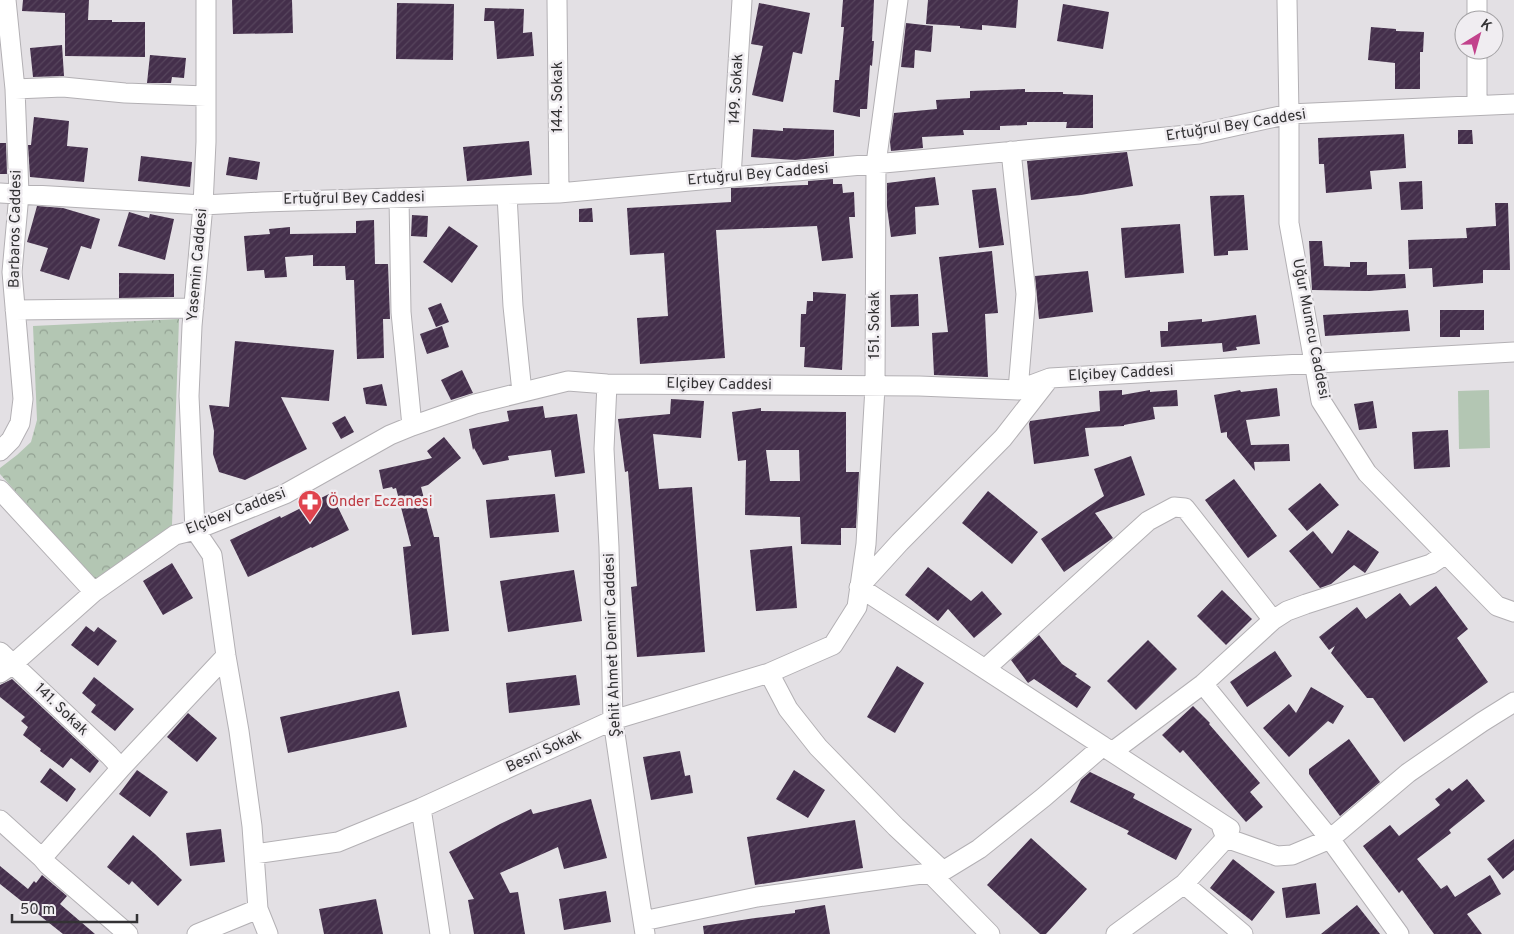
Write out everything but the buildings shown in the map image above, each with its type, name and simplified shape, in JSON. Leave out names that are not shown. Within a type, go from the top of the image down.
[{"type":"street","name":"Yasemin Caddesi","points":[[195,530],[189,396],[206,142],[206,0]]},
{"type":"street","name":"144. Sokak","points":[[557,0],[559,193]]},
{"type":"street","name":"149. Sokak","points":[[732,177],[742,0]]},
{"type":"street","name":"151. Sokak","points":[[833,645],[856,607],[866,544],[875,387],[876,164],[898,0]]},
{"type":"street","name":"Uğur Mumcu Caddesi","points":[[1287,0],[1289,223],[1321,401],[1367,473],[1497,606],[1514,612]]},
{"type":"street","name":"Barbaros Caddesi","points":[[0,451],[10,440],[20,423],[23,399],[15,310],[6,271],[15,89],[4,8]]},
{"type":"street","points":[[1477,60],[1477,105]]},
{"type":"street","points":[[15,89],[63,87],[126,93],[206,96]]},
{"type":"street","name":"Ertuğrul Bey Caddesi","points":[[9,194],[203,206],[262,202],[559,193],[1199,134],[1289,114],[1514,104]]},
{"type":"street","points":[[1011,151],[1026,294],[1018,390]]},
{"type":"street","points":[[507,195],[513,306],[522,392]]},
{"type":"street","points":[[399,198],[401,312],[412,426]]},
{"type":"street","points":[[15,310],[194,308]]},
{"type":"street","name":"Elçibey Caddesi","points":[[4,663],[94,592],[175,535],[195,530],[285,494],[390,435],[412,426],[475,404],[568,381],[607,384],[919,386],[1018,390],[1050,378],[1514,352]]},
{"type":"street","points":[[1050,378],[1003,438],[900,542],[859,587],[1108,749],[1223,831],[1277,856],[1292,856],[1330,839],[1408,773],[1514,702]]},
{"type":"street","name":"Şehit Ahmet Demir Caddesi","points":[[607,384],[604,449],[609,547],[613,720],[644,927]]},
{"type":"street","points":[[0,490],[94,592]]},
{"type":"street","points":[[985,669],[1148,521],[1174,507],[1185,508],[1273,620]]},
{"type":"street","points":[[195,530],[212,556],[226,656],[241,741],[252,826],[258,909],[268,934]]},
{"type":"street","points":[[644,927],[757,897],[936,872],[979,849],[1108,749],[1203,684],[1273,620],[1287,611],[1431,564],[1446,554]]},
{"type":"street","name":"Besni Sokak","points":[[254,854],[338,842],[421,808],[613,720],[769,673],[833,645]]},
{"type":"street","points":[[42,858],[121,768],[226,656]]},
{"type":"street","name":"141. Sokak","points":[[4,663],[109,755],[121,768]]},
{"type":"street","points":[[769,673],[788,709],[818,747],[896,827],[990,934]]},
{"type":"street","points":[[1203,684],[1330,839],[1399,934]]},
{"type":"street","points":[[421,808],[440,934]]},
{"type":"street","points":[[0,820],[48,865],[128,934]]},
{"type":"street","points":[[1116,934],[1184,884],[1223,831]]},
{"type":"street","points":[[1184,884],[1243,934]]},
{"type":"street","points":[[197,934],[258,909]]},
{"type":"green space","points":[[179,319],[172,525],[164,536],[95,581],[0,474],[0,468],[31,442],[37,420],[33,326]]},
{"type":"green space","points":[[1489,390],[1490,448],[1459,449],[1458,391]]},
{"type":"place","name":"Önder Eczanesi","points":[[310,523]]}]
